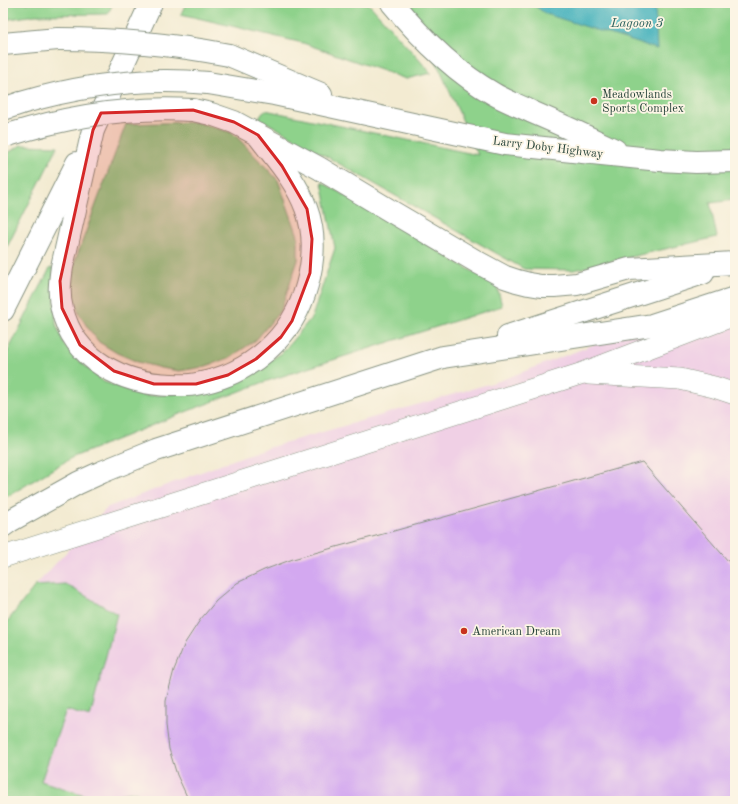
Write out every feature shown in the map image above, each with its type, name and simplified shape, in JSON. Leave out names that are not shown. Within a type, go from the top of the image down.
[{"type":"highway","points":[[3,310],[93,130],[151,3]]},
{"type":"highway","points":[[392,3],[417,31],[453,65],[494,94],[631,157]]},
{"type":"highway","points":[[3,44],[58,40],[115,40],[153,43],[229,54],[365,113]]},
{"type":"highway","points":[[12,106],[43,96],[84,88],[125,82],[170,81],[208,83],[274,94],[365,113]]},
{"type":"highway","points":[[6,136],[48,124],[114,111],[154,109],[193,110],[211,114],[234,122],[319,168],[492,270],[505,277],[529,284],[542,286],[566,285],[629,269],[734,262]]},
{"type":"highway","name":"Larry Doby Highway","points":[[365,113],[505,144],[660,160],[696,162],[735,161]]},
{"type":"highway","points":[[93,130],[62,267],[60,288],[62,308],[71,333],[89,355],[100,363],[126,377],[154,384],[168,385],[196,384],[212,380],[228,375],[256,360],[276,342],[292,321],[306,290],[312,256],[312,239],[307,209],[300,194],[282,166],[258,135]]},
{"type":"highway","points":[[3,526],[78,483],[156,450],[734,262]]},
{"type":"highway","points":[[443,357],[652,325],[735,298]]},
{"type":"street","points":[[3,557],[580,374],[735,315]]},
{"type":"street","points":[[580,374],[680,380],[714,387],[735,394]]},
{"type":"highlighted area","points":[[193,110],[234,122],[258,135],[282,166],[307,209],[312,239],[310,273],[292,321],[281,337],[256,359],[228,375],[196,384],[154,384],[114,371],[80,345],[62,308],[60,281],[93,130],[101,113]]},
{"type":"shaded area","points":[[735,292],[735,801],[141,801],[136,791],[97,799],[41,781],[66,710],[91,717],[65,584],[35,586],[108,507],[257,451],[499,381],[712,299]]},
{"type":"green space","points":[[3,3],[113,3],[108,14],[35,15],[3,20]]},
{"type":"green space","points":[[186,3],[368,3],[431,73],[406,79],[303,43],[181,14]]},
{"type":"green space","name":"Meadowlands Sports Complex","points":[[410,3],[735,3],[735,200],[710,203],[717,237],[574,270],[524,269],[259,118],[265,110],[478,155]]},
{"type":"green space","points":[[196,122],[233,133],[278,180],[298,236],[298,260],[281,310],[256,340],[229,358],[203,367],[179,371],[138,362],[117,353],[99,342],[79,314],[74,298],[72,269],[126,124]]},
{"type":"green space","points":[[21,145],[58,146],[3,255],[3,156]]},
{"type":"green space","points":[[322,182],[497,286],[502,306],[264,382],[180,414],[71,458],[3,499],[3,361],[50,268],[53,268],[56,324],[64,344],[77,359],[104,382],[147,396],[204,391],[232,384],[282,353],[312,317],[335,248]]},
{"type":"green space","points":[[65,584],[117,614],[90,717],[66,710],[41,781],[97,799],[136,791],[141,801],[3,801],[3,627],[35,586]]},
{"type":"water","name":"Lagoon 3","points":[[531,3],[655,3],[657,49],[546,14]]},
{"type":"building","name":"American Dream","points":[[642,462],[735,569],[735,801],[189,801],[177,775],[169,749],[166,725],[166,701],[174,670],[185,643],[200,620],[216,601],[237,583],[264,570],[293,559]]},
{"type":"place","name":"Meadowlands Sports Complex","points":[[594,101]]},
{"type":"place","name":"American Dream","points":[[464,631]]}]
